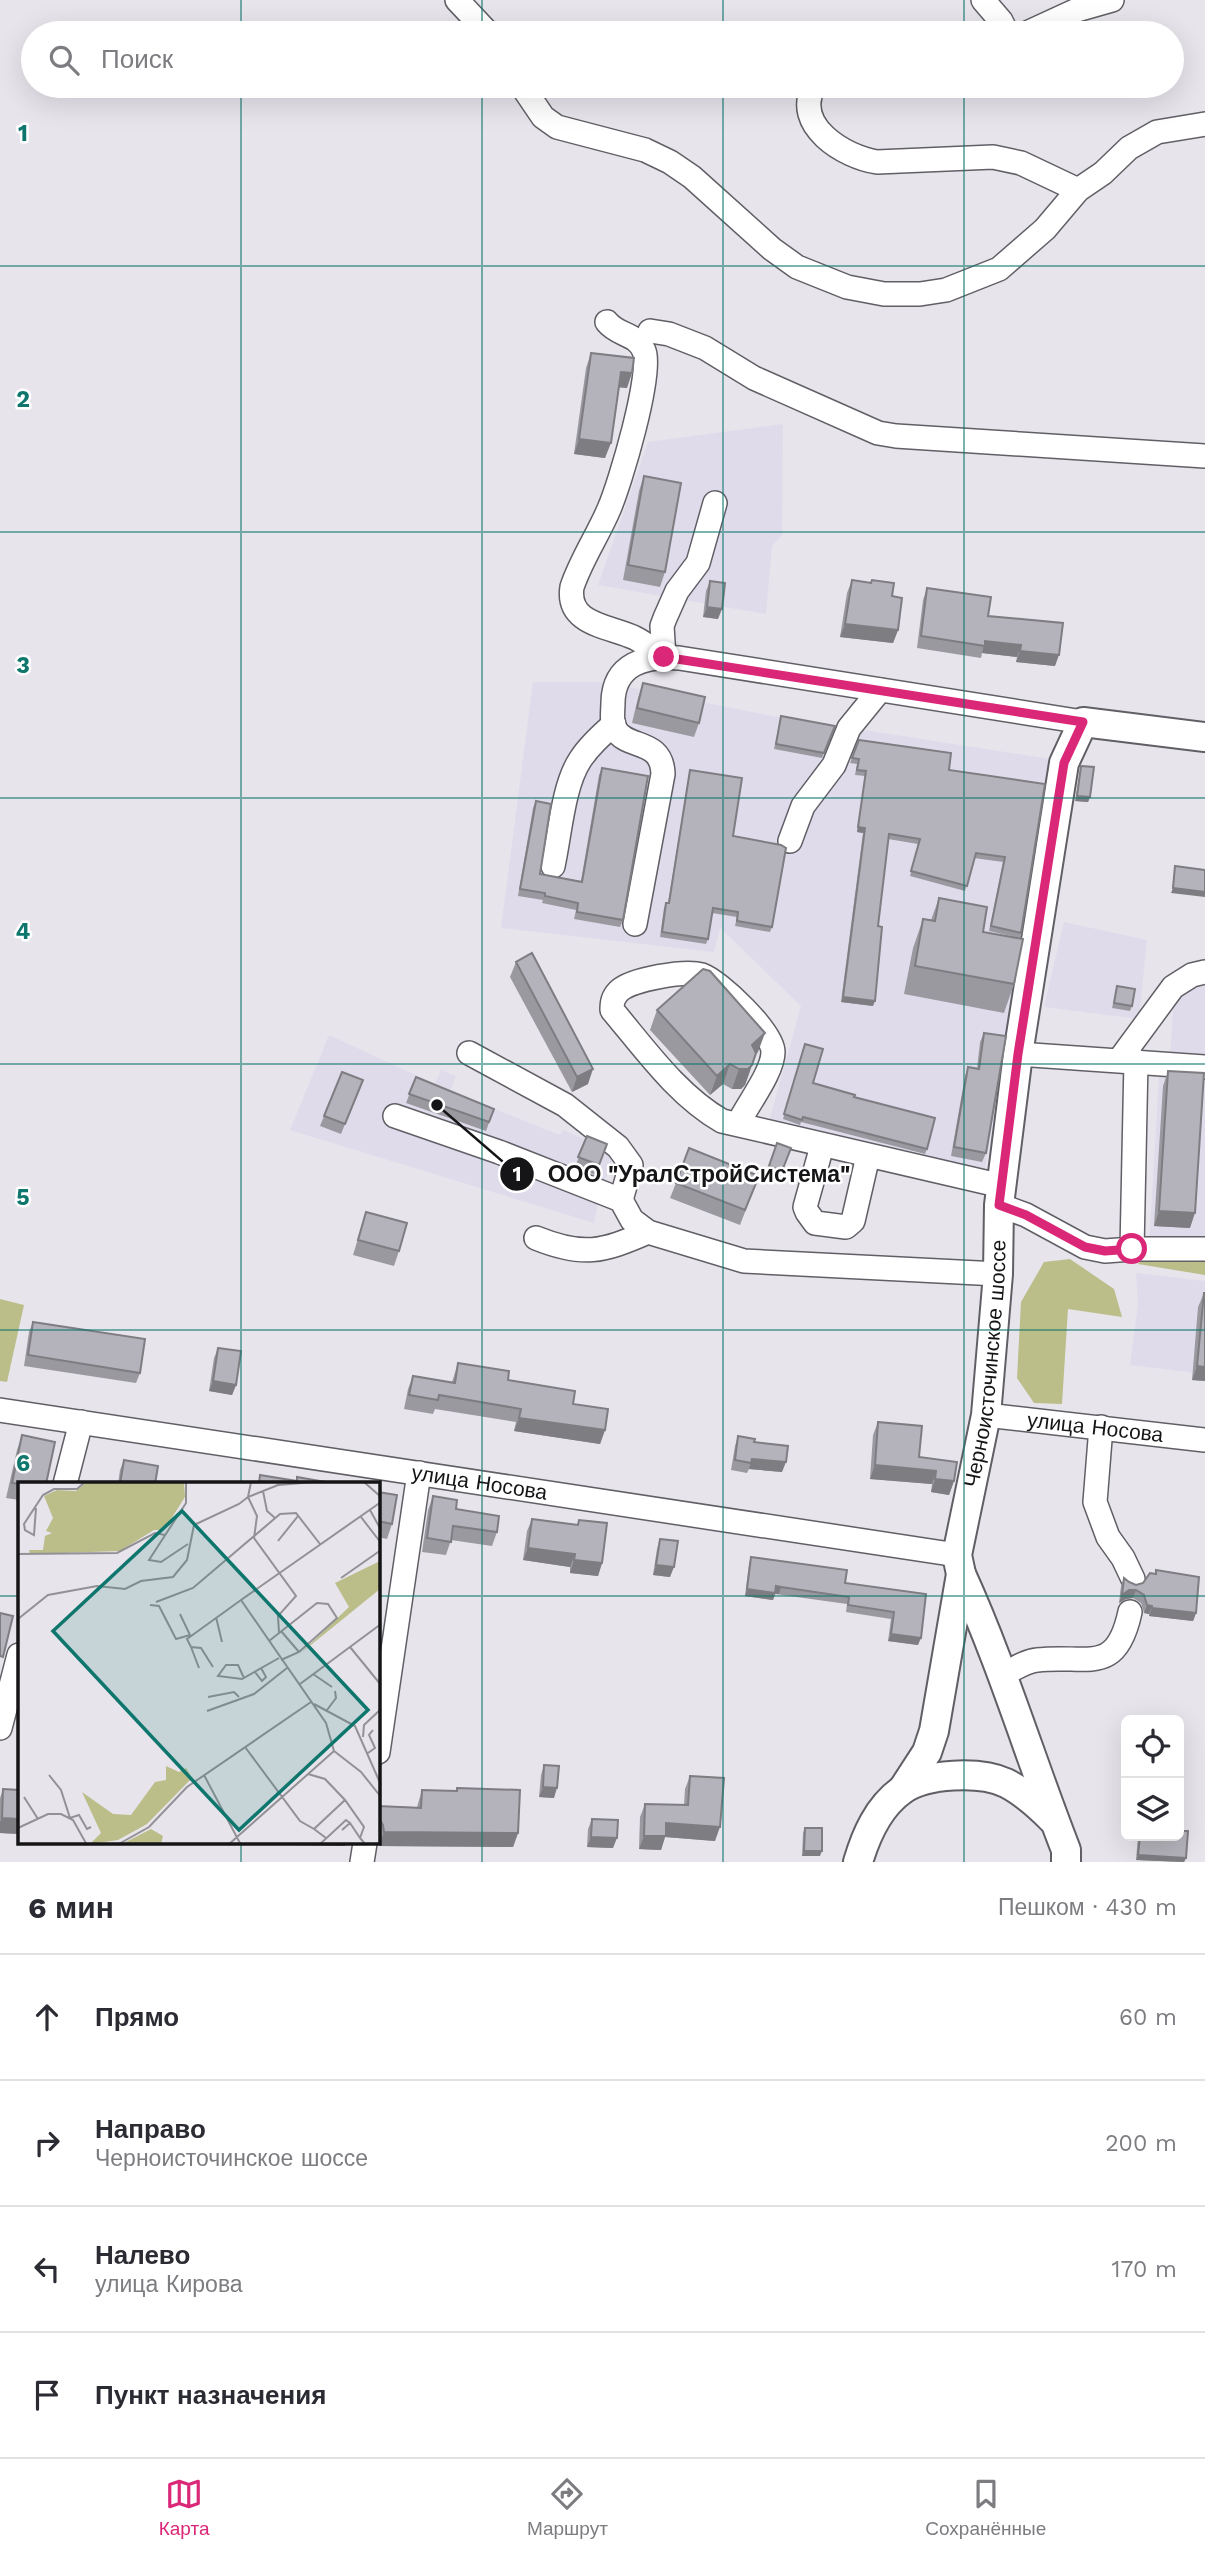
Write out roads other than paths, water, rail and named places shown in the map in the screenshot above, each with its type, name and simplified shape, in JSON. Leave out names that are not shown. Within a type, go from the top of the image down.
[{"type":"main road","points":[[1083,722],[1205,737]]},
{"type":"main road","name":"Черноисточинское шоссе","points":[[858,1862],[865,1839],[878,1815],[903,1789],[927,1752],[934,1731],[959,1564],[986,1415],[998,1274],[1000,1196],[1018,1054],[1064,763],[1083,722]]},
{"type":"main road","points":[[959,1564],[985,1626],[1068,1858]]},
{"type":"main road","points":[[903,1789],[945,1777],[967,1774],[985,1776],[1022,1792],[1054,1821]]},
{"type":"street","points":[[457,0],[477,21]]},
{"type":"street","points":[[984,0],[1001,21]]},
{"type":"street","points":[[1053,21],[1077,10],[1112,0]]},
{"type":"street","points":[[530,98],[543,117],[557,127],[636,148],[670,162],[692,177],[789,261],[821,278],[847,287],[884,294],[920,294],[946,290],[975,281],[999,269],[1045,229],[1078,190],[1103,173],[1129,148],[1157,132],[1205,124]]},
{"type":"street","points":[[810,98],[807,105],[818,131],[848,155],[861,160],[877,162],[1007,158],[1078,190]]},
{"type":"street","points":[[607,322],[613,330],[636,339],[644,351],[647,365],[629,444],[611,505],[576,574],[571,596],[578,614],[589,621],[636,638],[664,657]]},
{"type":"street","points":[[650,331],[685,339],[754,378],[878,433],[1205,456]]},
{"type":"street","points":[[664,657],[662,626],[677,591],[698,563],[715,503]]},
{"type":"street","points":[[635,924],[663,765],[652,749],[622,736],[614,724],[613,689],[619,677],[631,666],[664,657],[1083,722]]},
{"type":"street","points":[[790,842],[803,806],[834,765],[849,728],[880,690]]},
{"type":"street","points":[[553,866],[570,782],[579,761],[614,724]]},
{"type":"street","points":[[1132,1249],[1128,1060],[1173,987],[1192,975],[1205,972]]},
{"type":"street","points":[[738,1124],[773,1053],[771,1042],[763,1030],[714,980],[693,973],[626,985],[612,1000],[611,1010],[684,1094],[722,1121],[868,1156],[1000,1196],[1026,1215],[1085,1247],[1105,1251],[1205,1249]]},
{"type":"street","points":[[469,1053],[565,1105],[618,1147],[631,1165],[621,1200]]},
{"type":"street","points":[[1018,1054],[1205,1066]]},
{"type":"street","points":[[396,1116],[499,1152],[621,1200],[632,1220],[648,1232],[744,1261],[998,1274]]},
{"type":"street","points":[[822,1146],[805,1207],[815,1223],[846,1227],[853,1221],[868,1156]]},
{"type":"street","points":[[536,1238],[563,1249],[598,1251],[648,1232]]},
{"type":"street","name":"улица Носова","points":[[0,1410],[419,1473],[959,1564]]},
{"type":"street","name":"улица Носова","points":[[986,1415],[1205,1440]]},
{"type":"street","points":[[66,1482],[81,1422]]},
{"type":"street","points":[[1101,1427],[1095,1502],[1108,1537],[1123,1558],[1133,1579]]},
{"type":"street","points":[[380,1738],[419,1473]]},
{"type":"street","points":[[1002,1675],[1036,1660],[1086,1660],[1102,1657],[1115,1649],[1125,1636],[1130,1612]]},
{"type":"street","points":[[0,1728],[18,1659]]},
{"type":"street","points":[[362,1862],[365,1844]]},
{"type":"place","name":"ООО \"УралСтройСистема\"","points":[[437,1105]]}]
